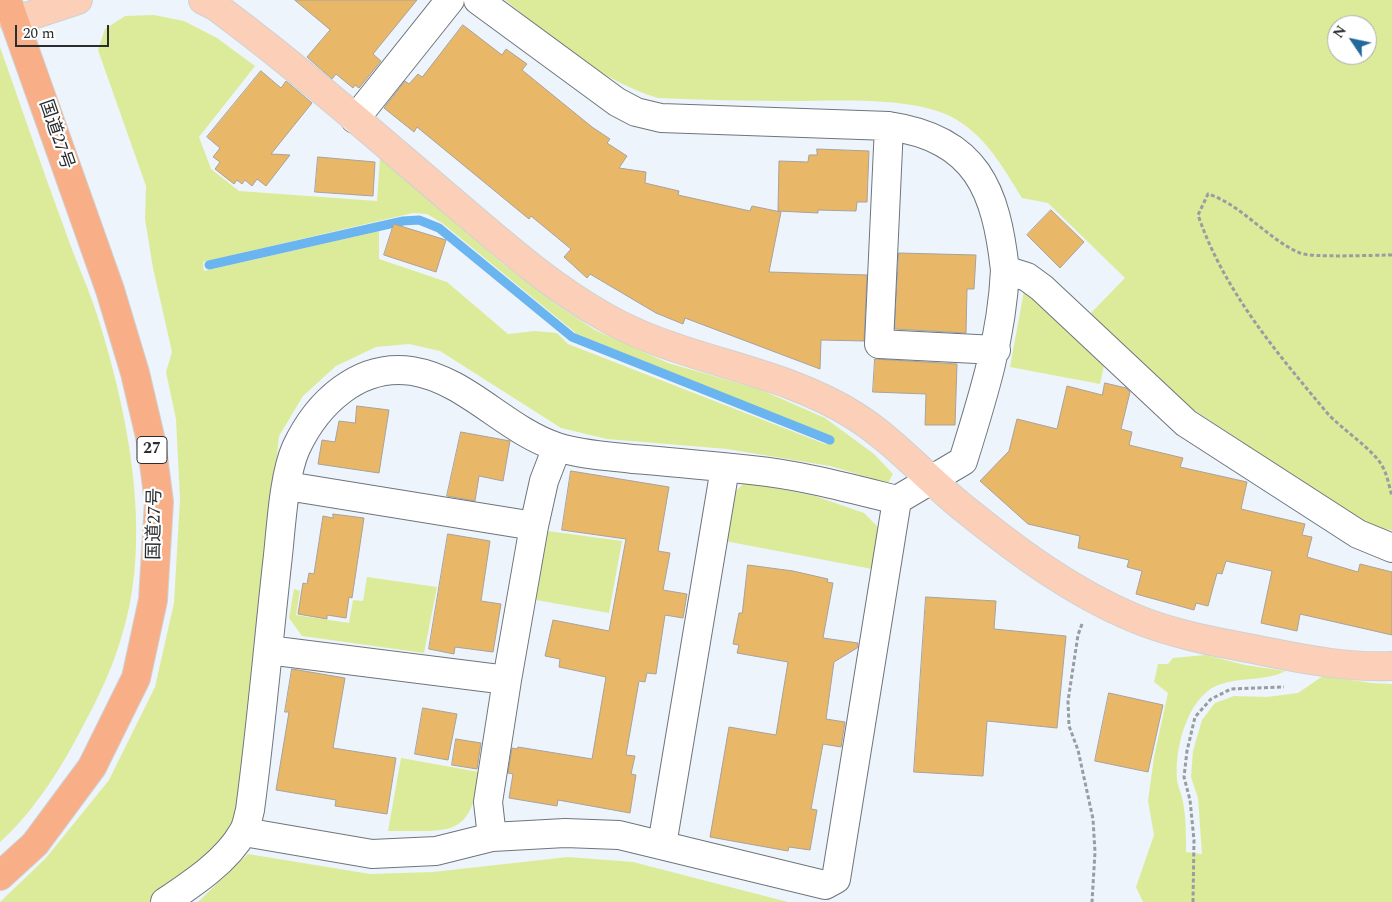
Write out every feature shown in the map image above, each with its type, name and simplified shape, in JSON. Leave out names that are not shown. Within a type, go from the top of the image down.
[{"type":"highway","name":"国道27号","points":[[0,876],[35,844],[92,767],[136,678],[153,600],[159,502],[151,441],[135,373],[110,290],[11,10]]},
{"type":"main road","points":[[11,10],[78,0]]},
{"type":"main road","points":[[203,0],[241,26],[355,119],[512,252],[565,292],[605,317],[672,348],[798,386],[832,402],[858,418],[893,444],[932,481],[1012,547],[1054,577],[1091,598],[1136,619],[1187,635],[1317,661],[1392,666]]},
{"type":"street","points":[[355,119],[450,0]]},
{"type":"street","points":[[165,902],[187,887],[225,855],[244,832],[250,810],[287,486],[295,450],[310,424],[329,399],[348,385],[377,372],[410,371],[436,377],[536,437],[557,447],[592,455],[725,468],[819,480],[897,500],[932,481],[962,461],[986,390],[996,350],[1004,304],[1006,270],[994,206],[977,173],[958,153],[936,138],[913,130],[889,126],[661,118],[636,112],[617,102],[478,0]]},
{"type":"street","points":[[889,126],[879,344],[996,350]]},
{"type":"street","points":[[1006,270],[1027,277],[1042,288],[1186,423],[1358,534],[1392,548]]},
{"type":"street","points":[[492,837],[488,802],[507,680],[534,526],[544,481],[557,447]]},
{"type":"street","points":[[662,845],[725,468]]},
{"type":"street","points":[[287,486],[534,526]]},
{"type":"street","points":[[244,832],[372,854],[436,851],[492,837],[565,833],[619,835],[825,885],[836,880],[897,500]]},
{"type":"street","points":[[268,650],[507,680]]},
{"type":"path","points":[[1392,255],[1302,254],[1263,231],[1221,198],[1208,194],[1198,215],[1208,245],[1238,300],[1289,368],[1336,422],[1381,463],[1392,496]]},
{"type":"path","points":[[1091,598],[1078,635],[1068,700],[1069,726],[1078,750],[1093,819],[1095,852],[1092,902]]},
{"type":"path","points":[[1193,902],[1194,840],[1190,800],[1184,777],[1187,751],[1196,717],[1211,699],[1231,689],[1291,687],[1317,661]]},
{"type":"green space","points":[[505,0],[1392,0],[1392,530],[1372,528],[1170,394],[1088,316],[1125,278],[1048,203],[1022,198],[992,152],[983,141],[962,123],[933,110],[892,102],[658,98],[616,81],[559,43]]},
{"type":"green space","points":[[154,15],[184,21],[217,38],[255,66],[199,137],[211,169],[239,191],[377,201],[380,158],[503,264],[557,305],[595,330],[668,363],[759,389],[825,418],[874,454],[893,474],[888,483],[830,466],[727,449],[607,439],[561,428],[440,351],[409,344],[376,347],[336,366],[303,396],[279,436],[241,805],[233,828],[216,849],[182,880],[150,902],[0,902],[46,858],[109,780],[155,687],[174,603],[180,499],[176,419],[166,372],[172,352],[153,268],[145,219],[146,186],[98,50],[105,29],[125,16]],"holes":[[[413,213],[427,214],[442,223],[577,334],[833,438],[825,444],[568,344],[557,333],[535,331],[508,334],[447,282],[379,259],[379,231],[204,271],[203,262]]]},
{"type":"green space","points":[[0,47],[57,210],[95,310],[110,359],[128,441],[134,483],[136,524],[135,566],[129,606],[119,645],[108,675],[76,740],[47,787],[25,816],[0,842]]},
{"type":"green space","points":[[1024,291],[1037,293],[1105,361],[1100,384],[1010,367]]},
{"type":"green space","points":[[745,482],[815,496],[864,513],[878,527],[872,569],[725,541],[732,495]]},
{"type":"green space","points":[[547,531],[622,541],[609,613],[536,600]]},
{"type":"green space","points":[[367,577],[437,587],[424,653],[302,636],[289,618],[294,589],[300,591],[296,615],[349,623],[353,600],[363,601]]},
{"type":"green space","points":[[1206,655],[1245,665],[1286,671],[1269,677],[1234,681],[1216,686],[1197,702],[1190,714],[1180,741],[1177,768],[1177,780],[1185,814],[1186,852],[1202,854],[1198,798],[1191,777],[1193,751],[1202,720],[1215,703],[1234,696],[1267,697],[1298,693],[1323,676],[1392,684],[1392,902],[1143,902],[1136,887],[1154,835],[1148,801],[1154,757],[1168,693],[1154,682],[1158,664],[1168,664],[1173,658]]},
{"type":"green space","points":[[401,758],[479,772],[470,810],[462,821],[453,827],[440,830],[388,831]]},
{"type":"green space","points":[[248,854],[370,874],[433,872],[568,857],[633,862],[788,902],[198,902]]},
{"type":"building","points":[[295,0],[417,0],[373,54],[381,61],[359,88],[355,85],[353,88],[336,74],[332,79],[307,57],[330,30]]},
{"type":"building","points":[[463,25],[502,55],[506,49],[527,64],[522,70],[592,127],[610,139],[607,143],[627,156],[619,168],[646,172],[645,183],[679,191],[678,195],[750,211],[752,206],[781,212],[769,272],[867,275],[864,341],[821,340],[820,369],[685,318],[683,324],[656,313],[590,274],[587,278],[564,257],[571,249],[531,216],[529,219],[417,127],[414,132],[384,108],[405,81],[409,84],[418,74],[422,77]]},
{"type":"building","points":[[261,71],[281,88],[286,81],[312,103],[271,154],[290,155],[266,186],[257,179],[252,186],[245,180],[242,184],[237,180],[234,184],[215,169],[220,162],[213,157],[220,148],[207,137]]},
{"type":"building","points":[[817,149],[869,151],[867,202],[857,202],[856,211],[818,210],[818,213],[778,211],[779,161],[808,162],[809,155],[817,155]]},
{"type":"building","points":[[318,157],[375,162],[373,196],[315,192]]},
{"type":"building","points":[[1051,210],[1084,242],[1060,268],[1027,235]]},
{"type":"building","points":[[394,224],[446,240],[436,272],[384,255]]},
{"type":"building","points":[[899,253],[976,255],[974,289],[967,289],[966,333],[895,329]]},
{"type":"building","points":[[875,359],[957,364],[955,425],[925,425],[926,394],[873,392]]},
{"type":"building","points":[[1105,383],[1126,388],[1130,392],[1121,429],[1132,432],[1129,445],[1183,458],[1180,467],[1247,482],[1241,509],[1305,524],[1302,535],[1312,537],[1307,557],[1358,572],[1360,564],[1392,572],[1392,635],[1300,614],[1297,631],[1261,623],[1272,571],[1226,561],[1222,574],[1217,573],[1208,606],[1196,603],[1194,610],[1136,594],[1142,571],[1127,567],[1129,560],[1078,548],[1080,536],[1028,524],[980,481],[1009,451],[1017,419],[1057,429],[1067,386],[1102,395]]},
{"type":"building","points":[[357,406],[389,410],[379,473],[318,464],[322,440],[335,442],[339,421],[355,423]]},
{"type":"building","points":[[461,432],[510,441],[503,481],[479,476],[475,501],[447,496]]},
{"type":"building","points":[[571,471],[669,487],[658,551],[670,553],[663,590],[687,594],[683,618],[665,615],[656,674],[647,673],[645,682],[639,681],[626,755],[635,756],[631,774],[636,775],[630,813],[558,800],[557,806],[509,798],[513,774],[508,773],[512,748],[517,749],[518,747],[592,759],[606,677],[559,667],[560,659],[545,656],[553,620],[609,631],[626,539],[562,530]]},
{"type":"building","points":[[333,514],[364,518],[352,598],[349,597],[346,618],[327,615],[327,619],[298,614],[303,583],[307,584],[309,573],[314,574],[323,516],[333,518]]},
{"type":"building","points":[[448,534],[490,541],[481,601],[501,604],[493,652],[455,647],[454,654],[429,649]]},
{"type":"building","points":[[748,565],[793,571],[828,579],[827,582],[833,583],[823,638],[858,643],[857,648],[834,662],[826,719],[845,722],[841,747],[823,744],[811,809],[817,810],[810,850],[789,847],[788,851],[710,837],[729,727],[776,735],[788,662],[737,653],[739,645],[733,644],[739,613],[742,613]]},
{"type":"building","points":[[926,597],[996,601],[994,629],[1066,636],[1057,728],[987,721],[983,776],[914,772]]},
{"type":"building","points":[[292,669],[345,678],[333,748],[396,758],[387,814],[335,806],[336,800],[276,790],[289,712],[285,712]]},
{"type":"building","points":[[1109,693],[1163,705],[1148,772],[1095,761]]},
{"type":"building","points":[[423,708],[457,714],[448,760],[415,754]]},
{"type":"building","points":[[456,739],[481,743],[477,769],[452,765]]},
{"type":"waterway","points":[[209,265],[403,221],[419,220],[439,228],[572,337],[830,440]]}]
